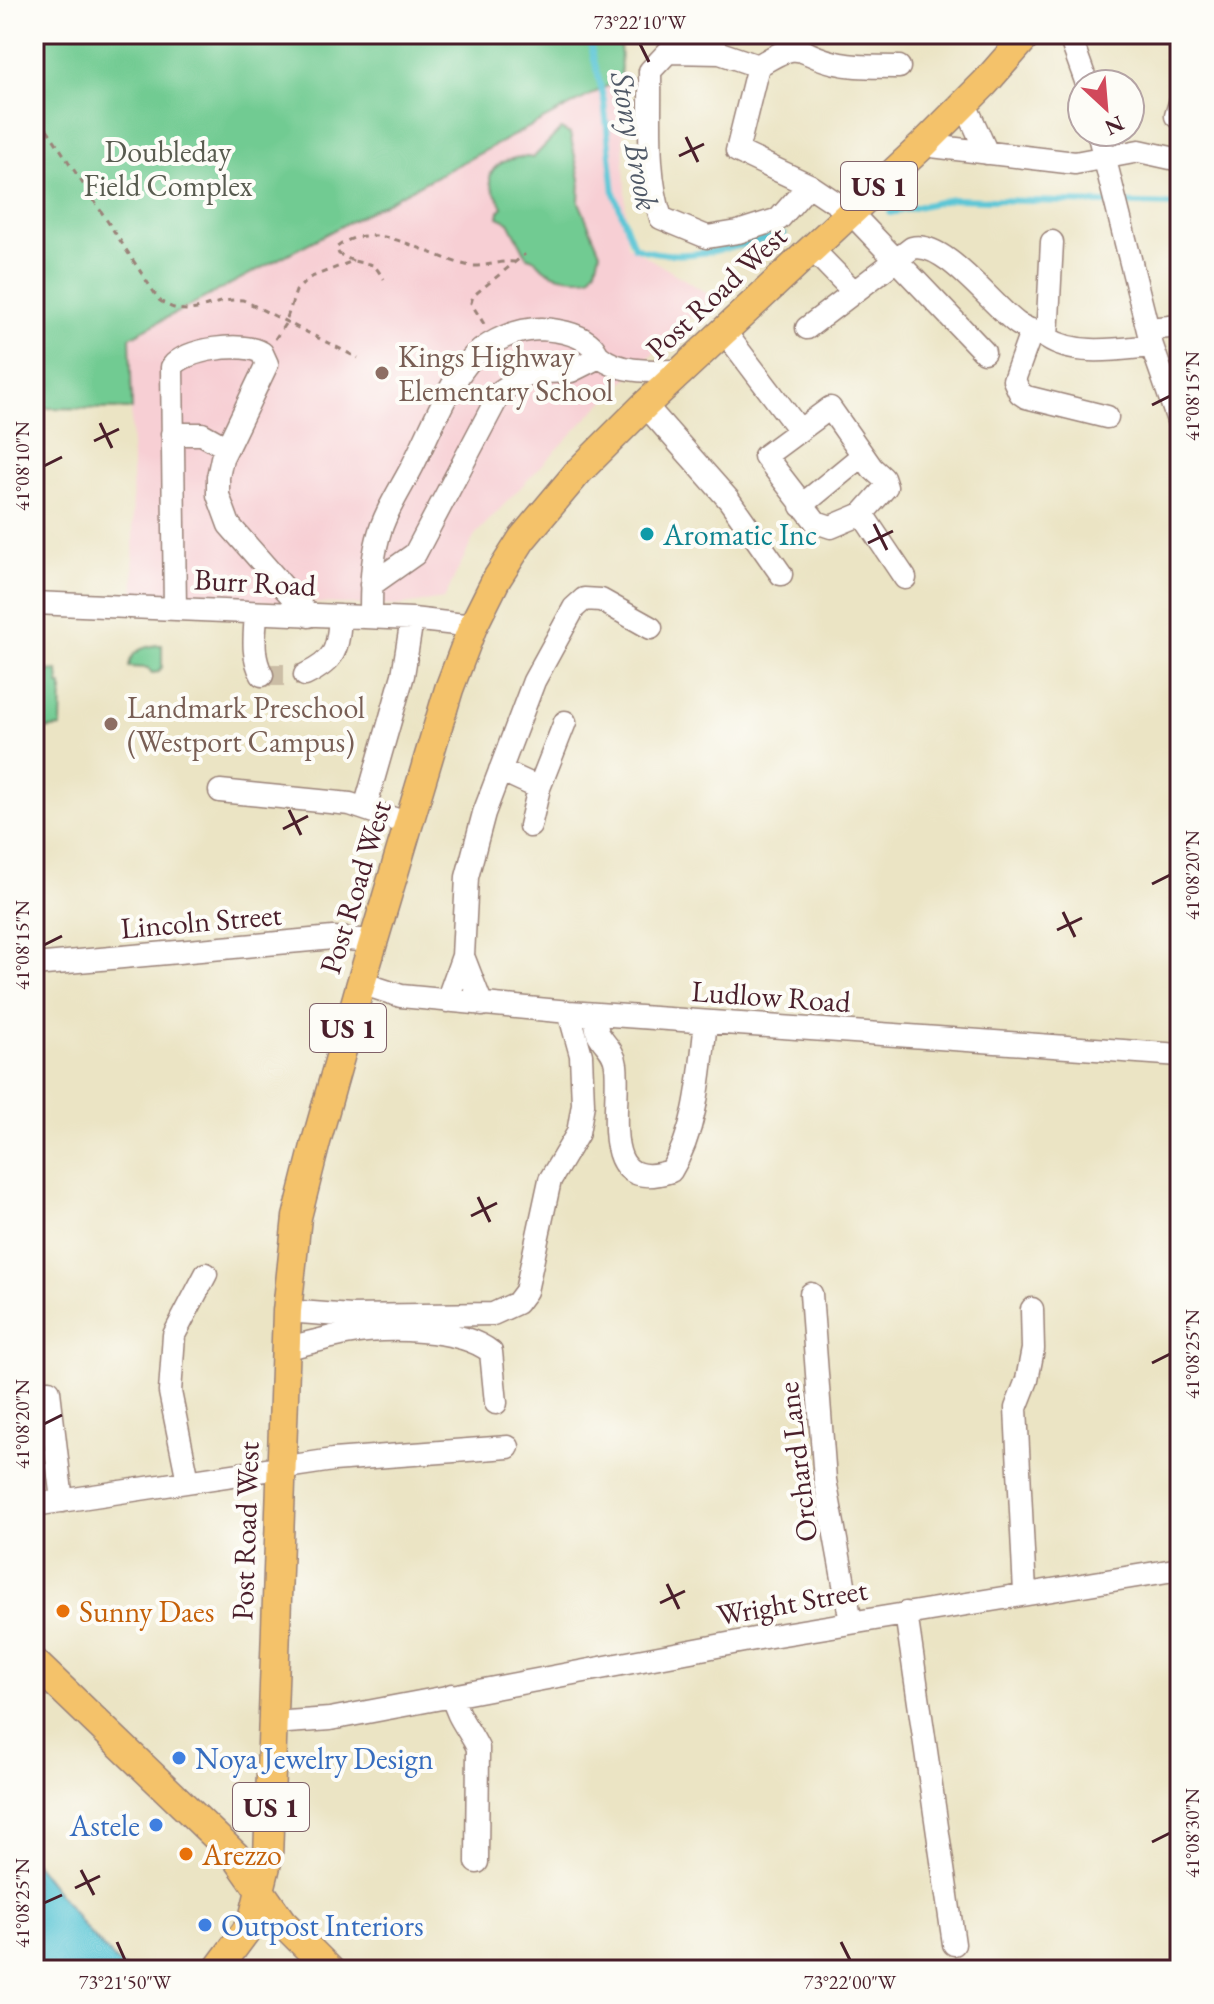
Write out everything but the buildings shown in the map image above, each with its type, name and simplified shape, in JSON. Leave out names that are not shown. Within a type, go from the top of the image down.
[{"type":"main road","name":"Post Road West","points":[[217,1970],[252,1923],[270,1841],[285,1349],[297,1217],[361,983],[449,689],[473,626],[502,571],[536,521],[597,452],[923,145],[1028,34]]},
{"type":"main road","points":[[34,1662],[224,1844],[282,1922],[330,1970]]},
{"type":"street","points":[[1069,34],[1081,68]]},
{"type":"street","points":[[899,67],[839,64],[798,49],[782,51],[758,66],[737,151],[809,185],[851,213],[984,352]]},
{"type":"street","points":[[758,66],[720,53],[668,52],[650,71],[651,158],[654,197],[661,218],[707,237],[738,232],[779,219],[809,185]]},
{"type":"street","points":[[965,104],[987,153]]},
{"type":"street","points":[[923,145],[1075,163],[1139,151],[1180,160]]},
{"type":"street","points":[[1102,148],[1150,338],[1180,426]]},
{"type":"street","points":[[1052,242],[1040,334],[1014,380],[1020,393],[1026,397],[1107,417]]},
{"type":"street","points":[[807,328],[912,248],[928,247],[982,290],[1018,324],[1061,347],[1108,350],[1180,326]]},
{"type":"street","points":[[812,249],[854,292]]},
{"type":"street","points":[[371,617],[371,585],[377,540],[385,519],[462,370],[476,354],[494,342],[527,331],[550,330],[582,339],[593,347],[599,357],[618,365],[646,372],[681,371]]},
{"type":"street","points":[[724,331],[799,430]]},
{"type":"street","points":[[175,609],[172,367],[186,355],[246,346],[265,356],[266,369],[227,448],[218,477],[218,495],[223,515],[233,530],[309,616]]},
{"type":"street","points":[[371,585],[415,554],[501,391],[523,376],[571,371],[599,357]]},
{"type":"street","points":[[645,405],[729,500],[781,574]]},
{"type":"street","points":[[830,408],[863,455],[883,478],[886,487],[862,514],[831,527],[822,526],[801,506],[765,456],[830,408]]},
{"type":"street","points":[[172,434],[202,434],[227,448]]},
{"type":"street","points":[[801,506],[863,455]]},
{"type":"street","points":[[862,514],[905,578]]},
{"type":"street","points":[[447,1001],[463,956],[467,877],[484,813],[534,681],[574,608],[584,599],[601,600],[651,628]]},
{"type":"street","name":"Burr Road","points":[[34,603],[412,619],[473,626]]},
{"type":"street","points":[[256,613],[254,650],[262,675]]},
{"type":"street","points":[[305,675],[329,660],[338,646],[340,616]]},
{"type":"street","points":[[365,808],[403,675],[412,619]]},
{"type":"street","points":[[530,826],[539,788],[565,722]]},
{"type":"street","points":[[500,770],[539,788]]},
{"type":"street","points":[[220,791],[329,800],[365,808],[409,824]]},
{"type":"street","name":"Lincoln Street","points":[[34,965],[333,938],[374,941]]},
{"type":"street","points":[[463,956],[482,1005]]},
{"type":"street","name":"Ludlow Road","points":[[361,983],[401,996],[482,1005],[1180,1055]]},
{"type":"street","points":[[287,1311],[351,1316],[493,1314],[517,1303],[526,1291],[550,1180],[578,1133],[583,1104],[581,1055],[569,1012]]},
{"type":"street","points":[[595,1014],[597,1030],[614,1056],[616,1130],[620,1155],[627,1168],[638,1175],[671,1171],[684,1151],[698,1087],[706,1022]]},
{"type":"street","points":[[188,1481],[170,1392],[174,1335],[206,1274]]},
{"type":"street","name":"Orchard Lane","points":[[811,1294],[825,1480],[851,1622]]},
{"type":"street","points":[[1025,1593],[1015,1419],[1017,1399],[1027,1380],[1033,1349],[1032,1309]]},
{"type":"street","points":[[285,1349],[346,1334],[384,1330],[445,1335],[480,1343],[491,1352],[496,1403]]},
{"type":"street","points":[[49,1391],[62,1501]]},
{"type":"street","points":[[34,1505],[282,1467],[379,1456],[508,1447]]},
{"type":"street","name":"Wright Street","points":[[273,1723],[330,1719],[851,1622],[1180,1569]]},
{"type":"street","points":[[906,1613],[954,1944]]},
{"type":"street","points":[[452,1695],[458,1718],[478,1748],[477,1862]]},
{"type":"path","points":[[34,109],[159,300],[168,307],[184,312],[226,298],[243,300],[358,358]]},
{"type":"path","points":[[384,279],[374,265],[353,261],[339,254],[336,248],[346,239],[366,235],[405,243],[467,266],[515,262]]},
{"type":"path","points":[[494,342],[472,300],[477,292],[525,254]]},
{"type":"path","points":[[265,356],[286,322],[296,291],[309,278],[353,261]]},
{"type":"shaded area","name":"Kings Highway Elementary School","points":[[621,79],[627,245],[712,296],[590,415],[475,535],[444,599],[396,606],[134,597],[130,338]]},
{"type":"green space","name":"Doubleday Field Complex","points":[[34,34],[620,34],[621,79],[130,337],[132,409],[34,408]]},
{"type":"green space","points":[[561,129],[570,134],[580,179],[579,202],[600,252],[590,277],[559,276],[527,257],[509,222],[498,217],[503,207],[490,182],[492,172],[501,163],[521,157],[533,158]]},
{"type":"green space","points":[[162,645],[162,667],[159,672],[129,667],[132,656],[140,650]]},
{"type":"green space","points":[[34,670],[58,671],[59,685],[62,685],[61,727],[34,730]]},
{"type":"water","points":[[34,1862],[89,1933],[125,1970],[34,1970]]},
{"type":"waterway","name":"Stony Brook","points":[[588,34],[604,101],[614,193],[634,247],[652,252],[690,254],[784,235]]},
{"type":"waterway","name":"Stony Brook","points":[[890,213],[952,199],[1180,205]]},
{"type":"tunnel","points":[[262,675],[305,675]]},
{"type":"place","name":"Kings Highway Elementary School","points":[[382,373]]},
{"type":"place","name":"Aromatic Inc","points":[[647,534]]},
{"type":"place","name":"Landmark Preschool (Westport Campus)","points":[[111,724]]},
{"type":"place","name":"Sunny Daes","points":[[63,1611]]},
{"type":"place","name":"Noya Jewelry Design","points":[[179,1758]]},
{"type":"place","name":"Astele","points":[[156,1825]]},
{"type":"place","name":"Arezzo","points":[[186,1854]]},
{"type":"place","name":"Outpost Interiors","points":[[205,1925]]}]
